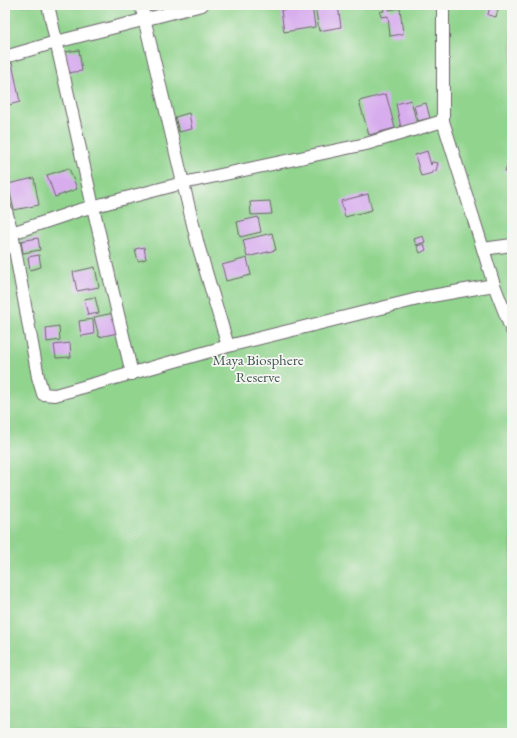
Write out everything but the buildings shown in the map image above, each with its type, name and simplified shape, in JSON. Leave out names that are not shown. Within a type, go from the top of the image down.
[{"type":"street","points":[[48,5],[132,374]]},
{"type":"street","points":[[141,5],[182,183],[198,245],[228,346]]},
{"type":"street","points":[[5,57],[56,42],[202,5]]},
{"type":"street","points":[[443,5],[443,121],[494,285],[512,331]]},
{"type":"street","points":[[12,233],[80,210],[182,183],[366,144],[443,121]]},
{"type":"street","points":[[5,207],[12,233],[38,377],[43,394],[55,395],[228,346],[426,298],[494,285]]},
{"type":"street","points":[[483,249],[512,245]]},
{"type":"green space","name":"Maya Biosphere Reserve","points":[[5,5],[512,5],[512,733],[5,733]]}]
